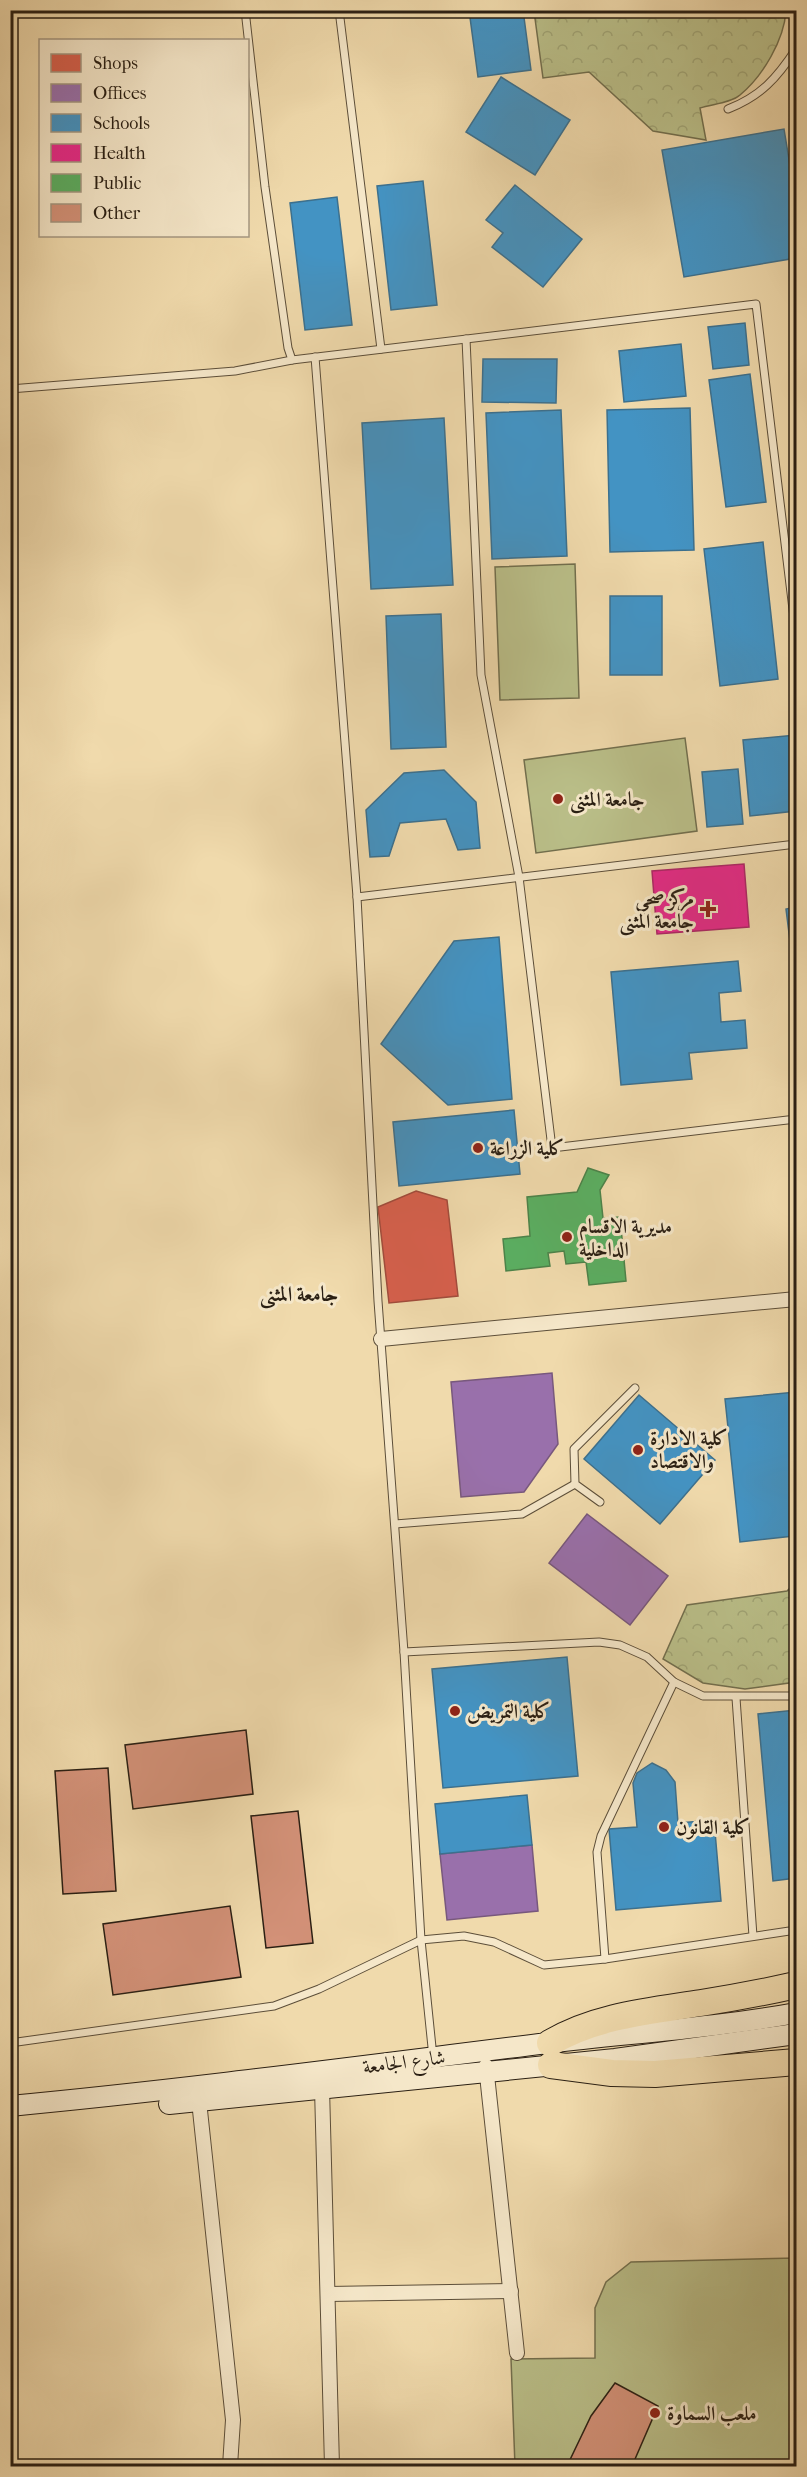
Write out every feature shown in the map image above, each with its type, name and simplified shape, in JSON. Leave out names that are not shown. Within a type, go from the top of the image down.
[{"type":"highway","points":[[796,1985],[590,2024],[569,2032],[551,2054],[612,2073],[655,2074],[796,2062]]},
{"type":"main road","name":"شارع الجامعة","points":[[10,2106],[434,2068],[484,2052],[551,2054],[796,2013]]},
{"type":"main road","points":[[10,2118],[322,2088],[434,2068],[486,2072],[551,2054],[688,2050],[796,2034]]},
{"type":"street","points":[[381,1339],[796,1299]]},
{"type":"street","points":[[484,2052],[517,2353]]},
{"type":"street","points":[[322,2088],[332,2466]]},
{"type":"street","points":[[199,2101],[233,2420],[230,2466]]},
{"type":"street","points":[[328,2294],[511,2291]]},
{"type":"lane","points":[[245,10],[248,39]]},
{"type":"lane","points":[[339,10],[381,349]]},
{"type":"lane","points":[[249,45],[265,187],[288,348],[292,360]]},
{"type":"lane","points":[[728,109],[749,101],[778,76],[796,49]]},
{"type":"lane","points":[[10,389],[235,371],[315,357],[756,304],[796,634]]},
{"type":"lane","points":[[466,339],[482,675],[519,878],[552,1148],[796,1119]]},
{"type":"lane","points":[[315,357],[357,897],[381,1339],[404,1652],[421,1940],[434,2068]]},
{"type":"lane","points":[[357,897],[796,844]]},
{"type":"lane","points":[[575,1484],[574,1449],[635,1388]]},
{"type":"lane","points":[[395,1524],[522,1514],[575,1484]]},
{"type":"lane","points":[[575,1484],[600,1502]]},
{"type":"lane","points":[[404,1652],[599,1642],[620,1645],[647,1657],[674,1683],[703,1696],[736,1698],[796,1696]]},
{"type":"lane","points":[[605,1959],[597,1852],[601,1836],[674,1683]]},
{"type":"lane","points":[[736,1698],[753,1936]]},
{"type":"lane","points":[[10,2043],[274,2006],[319,1989],[421,1940],[464,1936],[494,1942],[544,1965],[605,1959],[796,1930]]},
{"type":"green space","points":[[534,10],[786,11],[777,45],[757,78],[732,100],[700,108],[706,140],[653,131],[589,72],[543,78]]},
{"type":"green space","points":[[575,564],[579,698],[500,700],[495,567]]},
{"type":"green space","points":[[685,738],[697,831],[536,853],[524,760]]},
{"type":"green space","points":[[796,1582],[796,1682],[745,1689],[703,1683],[663,1659],[687,1605],[787,1591]]},
{"type":"green space","name":"ملعب السماوة","points":[[796,2258],[796,2466],[515,2466],[511,2359],[595,2358],[595,2308],[606,2282],[631,2262]]},
{"type":"building: Shops","points":[[416,1191],[447,1200],[458,1296],[389,1303],[378,1207]]},
{"type":"building: Offices","points":[[552,1373],[558,1444],[524,1492],[461,1497],[451,1382]]},
{"type":"building: Offices","points":[[587,1514],[668,1576],[630,1625],[549,1563]]},
{"type":"building: Offices","points":[[532,1845],[538,1911],[447,1920],[440,1854]]},
{"type":"building: Schools","points":[[469,10],[523,10],[531,70],[478,77]]},
{"type":"building: Schools","points":[[501,77],[570,120],[535,175],[466,132]]},
{"type":"building: Schools","points":[[784,129],[796,202],[796,258],[684,277],[662,150]]},
{"type":"building: Schools","points":[[423,181],[437,305],[391,310],[377,186]]},
{"type":"building: Schools","points":[[515,185],[582,239],[543,287],[492,247],[503,233],[486,220]]},
{"type":"building: Schools","points":[[337,197],[352,325],[305,330],[290,203]]},
{"type":"building: Schools","points":[[745,323],[749,365],[713,369],[708,327]]},
{"type":"building: Schools","points":[[681,344],[686,396],[624,402],[619,351]]},
{"type":"building: Schools","points":[[483,359],[557,359],[556,403],[482,402]]},
{"type":"building: Schools","points":[[750,374],[766,502],[726,507],[709,380]]},
{"type":"building: Schools","points":[[690,408],[694,550],[610,552],[607,410]]},
{"type":"building: Schools","points":[[561,410],[567,556],[492,559],[486,413]]},
{"type":"building: Schools","points":[[444,418],[453,585],[371,589],[362,423]]},
{"type":"building: Schools","points":[[763,542],[778,679],[720,686],[704,549]]},
{"type":"building: Schools","points":[[610,596],[662,596],[662,675],[610,675]]},
{"type":"building: Schools","points":[[441,614],[446,747],[391,749],[386,616]]},
{"type":"building: Schools","points":[[796,735],[796,811],[750,816],[743,740]]},
{"type":"building: Schools","points":[[738,769],[743,824],[707,827],[702,772]]},
{"type":"building: Schools","points":[[444,770],[476,802],[480,848],[458,850],[446,819],[400,823],[389,856],[370,857],[366,810],[404,773]]},
{"type":"building: Schools","points":[[796,907],[796,989],[786,909]]},
{"type":"building: Schools","points":[[499,937],[512,1099],[448,1105],[381,1044],[454,941]]},
{"type":"building: Schools","points":[[738,961],[741,991],[719,993],[721,1022],[745,1020],[747,1048],[689,1053],[692,1079],[621,1085],[611,972]]},
{"type":"building: Schools","points":[[514,1110],[520,1174],[399,1186],[393,1122]]},
{"type":"building: Schools","points":[[796,1392],[796,1534],[740,1542],[725,1399]]},
{"type":"building: Schools","points":[[639,1395],[715,1460],[660,1524],[584,1459]]},
{"type":"building: Schools","points":[[567,1657],[578,1776],[443,1788],[432,1669]]},
{"type":"building: Schools","points":[[796,1710],[796,1878],[773,1881],[758,1714]]},
{"type":"building: Schools","points":[[652,1763],[666,1770],[675,1782],[678,1823],[714,1820],[721,1901],[616,1910],[609,1829],[637,1827],[633,1783],[637,1773]]},
{"type":"building: Schools","points":[[527,1795],[532,1845],[440,1854],[435,1804]]},
{"type":"building: Health","points":[[744,864],[749,927],[657,934],[652,871]]},
{"type":"building: Public","points":[[588,1168],[609,1175],[600,1190],[603,1218],[620,1217],[626,1281],[589,1285],[586,1262],[566,1264],[564,1251],[548,1253],[550,1266],[506,1271],[503,1239],[530,1236],[527,1197],[577,1192]]},
{"type":"building: Other","points":[[246,1730],[253,1794],[133,1809],[125,1745]]},
{"type":"building: Other","points":[[108,1768],[116,1891],[63,1894],[55,1771]]},
{"type":"building: Other","points":[[298,1811],[313,1943],[266,1948],[251,1816]]},
{"type":"building: Other","points":[[230,1906],[241,1977],[113,1995],[103,1924]]},
{"type":"building: Other","points":[[615,2383],[658,2406],[632,2466],[567,2466],[591,2416]]},
{"type":"place","name":"جامعة المثنى","points":[[558,799]]},
{"type":"place","name":"مركز صحي جامعة المثنى","points":[[708,909]]},
{"type":"place","name":"كلية الزراعة","points":[[478,1148]]},
{"type":"place","name":"مديرية الاقسام الداخلية","points":[[567,1237]]},
{"type":"place","name":"كلية الادارة والاقتصاد","points":[[638,1450]]},
{"type":"place","name":"كلية التمريض","points":[[455,1711]]},
{"type":"place","name":"كلية القانون","points":[[664,1827]]},
{"type":"place","name":"ملعب السماوة","points":[[655,2413]]},
{"type":"district","name":"جامعة المثنى","points":[[299,1294]]}]
